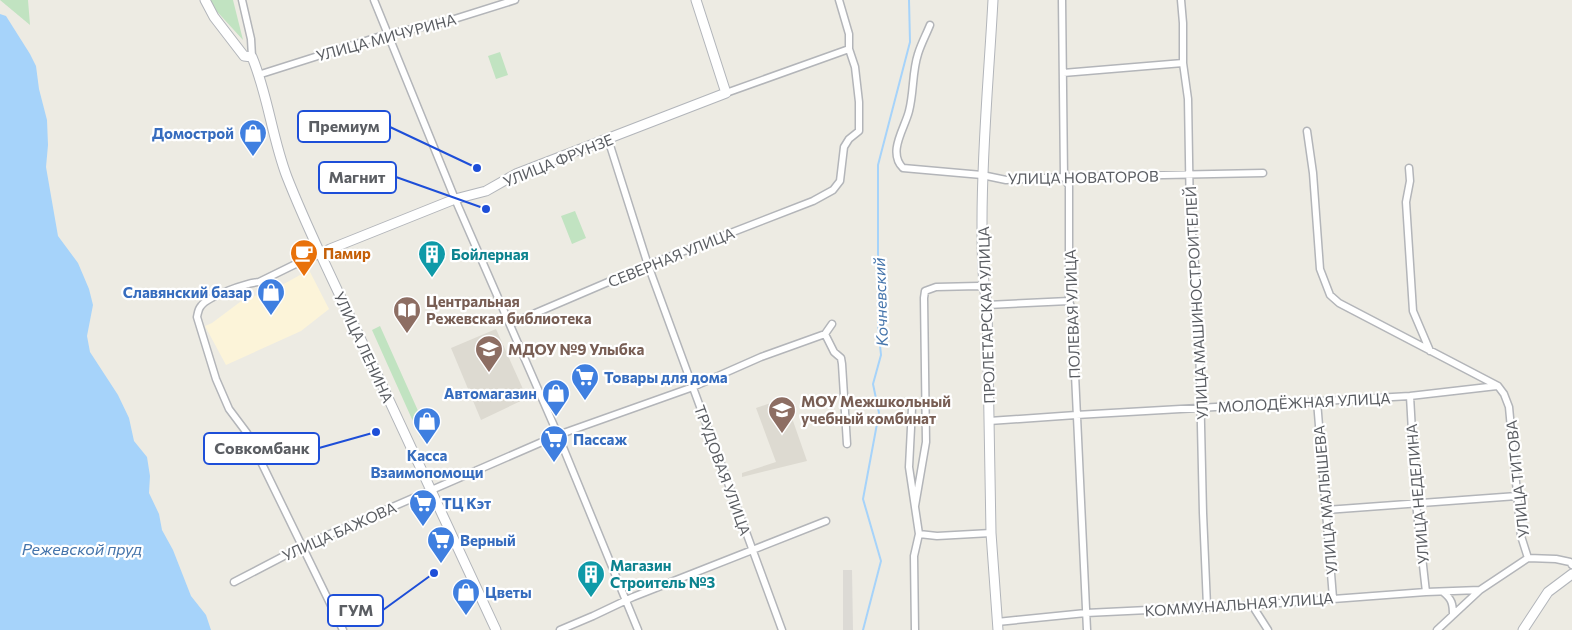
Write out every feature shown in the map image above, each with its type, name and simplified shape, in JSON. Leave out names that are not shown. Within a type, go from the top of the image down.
[{"type":"street","points":[[205,0],[214,17],[244,56],[252,57]]},
{"type":"street","name":"УЛИЦА ЛЕНИНА","points":[[242,0],[251,39],[252,57],[272,130],[287,175],[320,255],[496,630]]},
{"type":"street","points":[[374,0],[455,199],[558,435],[638,630]]},
{"type":"street","name":"УЛИЦА МИЧУРИНА","points":[[258,75],[389,33],[448,21],[515,0]]},
{"type":"street","points":[[696,0],[726,93]]},
{"type":"street","points":[[839,0],[849,34],[848,49]]},
{"type":"street","name":"ПРОЛЕТАРСКАЯ УЛИЦА","points":[[993,0],[982,175],[984,289],[987,305],[991,533],[998,626]]},
{"type":"street","name":"ПОЛЕВАЯ УЛИЦА","points":[[1062,0],[1064,177],[1069,186],[1069,301],[1072,310],[1087,630]]},
{"type":"street","name":"УЛИЦА МАШИНОСТРОИТЕЛЕЙ","points":[[1180,0],[1183,23],[1183,63],[1188,99],[1190,218],[1195,269],[1207,606]]},
{"type":"street","name":"УЛИЦА НОВАТОРОВ","points":[[930,25],[918,54],[909,111],[898,137],[897,156],[899,164],[903,168],[982,175],[1006,180],[1263,173]]},
{"type":"street","name":"УЛИЦА ФРУНЗЕ","points":[[302,546],[247,433],[230,409],[216,378],[197,317],[199,307],[203,303],[250,282],[259,282],[310,256],[320,255],[330,249],[455,199],[486,191],[516,174],[726,93],[848,49]]},
{"type":"street","name":"СЕВЕРНАЯ УЛИЦА","points":[[510,324],[648,265],[813,201],[833,190],[840,181],[844,147],[849,139],[859,131],[859,102],[855,67],[848,49]]},
{"type":"street","points":[[1063,73],[1183,63]]},
{"type":"street","points":[[1307,131],[1313,172],[1320,269],[1330,295],[1339,303],[1498,386]]},
{"type":"street","name":"ТРУДОВАЯ УЛИЦА","points":[[608,139],[648,265],[782,630]]},
{"type":"street","points":[[1409,168],[1410,181],[1406,202],[1413,311],[1430,351]]},
{"type":"street","points":[[915,506],[926,442],[925,291],[936,287],[978,286],[984,289]]},
{"type":"street","points":[[987,305],[1069,301]]},
{"type":"street","points":[[832,324],[825,334],[834,352],[841,358],[847,444]]},
{"type":"street","name":"УЛИЦА БАЖОВА","points":[[234,582],[302,546],[558,435],[693,386],[760,357],[825,334]]},
{"type":"street","name":"МОЛОДЁЖНАЯ УЛИЦА","points":[[989,421],[1410,396],[1498,386]]},
{"type":"street","name":"УЛИЦА ТИТОВА","points":[[1498,386],[1504,394],[1509,407],[1521,536],[1528,558],[1556,559],[1570,562],[1572,565]]},
{"type":"street","name":"УЛИЦА НЕДЕЛИНА","points":[[1410,396],[1416,503],[1426,592]]},
{"type":"street","name":"УЛИЦА МАЛЫШЕВА","points":[[1317,401],[1332,598]]},
{"type":"street","points":[[912,408],[908,467],[919,534],[914,556],[915,630]]},
{"type":"street","points":[[1326,510],[1517,496]]},
{"type":"street","points":[[560,630],[626,601],[826,521]]},
{"type":"street","points":[[919,534],[937,536],[991,533]]},
{"type":"street","points":[[302,546],[343,630]]},
{"type":"street","points":[[1436,630],[1480,590],[1528,558]]},
{"type":"street","points":[[1523,630],[1548,592],[1572,574]]},
{"type":"street","name":"КОММУНАЛЬНАЯ УЛИЦА","points":[[998,626],[1086,613],[1480,590]]},
{"type":"street","points":[[1442,592],[1449,597],[1453,604],[1453,615]]},
{"type":"street","points":[[1252,604],[1268,630]]},
{"type":"shaded area","name":"Славянский базар","points":[[309,270],[329,309],[301,331],[226,365],[205,326],[240,302],[282,285]]},
{"type":"shaded area","name":"МДОУ №9 Улыбка","points":[[496,329],[527,398],[481,420],[451,348]]},
{"type":"shaded area","name":"МОУ Межшкольный учебный комбинат","points":[[785,398],[807,461],[742,477],[742,473],[776,462],[756,408]]},
{"type":"shaded area","points":[[843,570],[852,570],[853,630],[843,630]]},
{"type":"green space","points":[[0,0],[28,0],[30,25]]},
{"type":"green space","points":[[208,0],[233,0],[243,40],[212,6]]},
{"type":"green space","points":[[500,52],[508,75],[496,79],[488,56]]},
{"type":"green space","points":[[575,211],[586,238],[572,244],[561,216]]},
{"type":"green space","points":[[380,326],[428,433],[420,437],[372,330]]},
{"type":"water","name":"Режевской пруд","points":[[0,14],[6,16],[36,66],[39,89],[47,120],[48,145],[46,167],[58,236],[78,263],[89,289],[93,305],[87,336],[90,352],[118,395],[129,418],[134,441],[147,457],[150,476],[149,493],[159,514],[162,530],[173,550],[191,596],[206,615],[211,630],[0,630]]},
{"type":"waterway","name":"Кочневский","points":[[863,630],[881,561],[863,499],[879,413],[873,384],[881,355],[878,325],[878,165],[910,42],[909,0]]},
{"type":"place","name":"Домострой","points":[[253,157]]},
{"type":"place","name":"Премиум","points":[[477,168]]},
{"type":"place","name":"Магнит","points":[[486,209]]},
{"type":"place","name":"Памир","points":[[304,277]]},
{"type":"place","name":"Бойлерная","points":[[432,278]]},
{"type":"place","name":"Славянский базар","points":[[271,316]]},
{"type":"place","name":"Центральная Режевская библиотека","points":[[407,334]]},
{"type":"place","name":"МДОУ №9 Улыбка","points":[[489,373]]},
{"type":"place","name":"Товары для дома","points":[[585,401]]},
{"type":"place","name":"Автомагазин","points":[[556,417]]},
{"type":"place","name":"Совкомбанк","points":[[376,432]]},
{"type":"place","name":"МОУ Межшкольный учебный комбинат","points":[[782,434]]},
{"type":"place","name":"Касса Взаимопомощи","points":[[427,445]]},
{"type":"place","name":"Пассаж","points":[[554,463]]},
{"type":"place","name":"ТЦ Кэт","points":[[423,527]]},
{"type":"place","name":"Верный","points":[[441,564]]},
{"type":"place","name":"ГУМ","points":[[434,573]]},
{"type":"place","name":"Магазин Строитель №3","points":[[591,598]]},
{"type":"place","name":"Цветы","points":[[466,616]]}]
